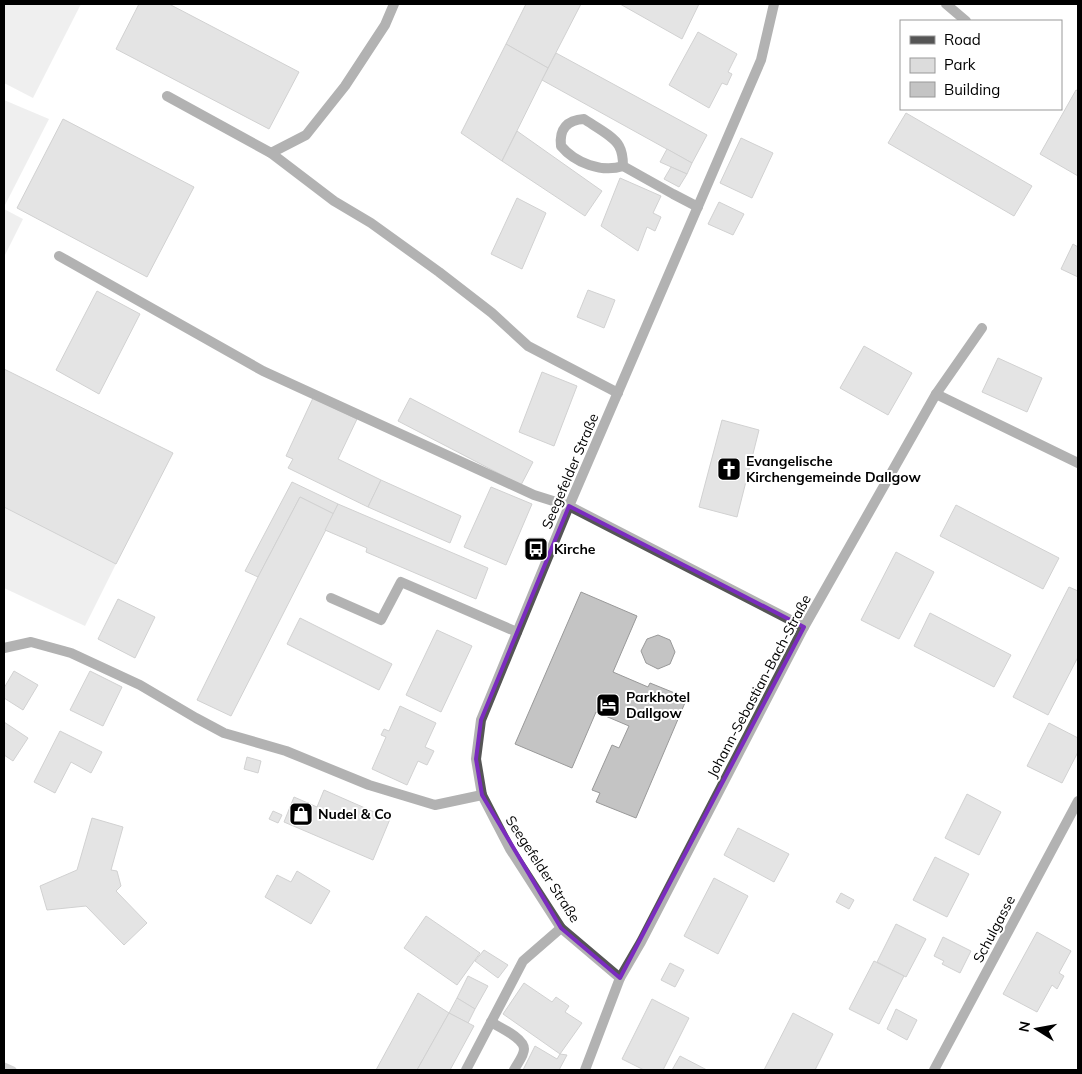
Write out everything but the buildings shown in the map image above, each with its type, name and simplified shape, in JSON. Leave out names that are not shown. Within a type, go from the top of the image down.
[{"type":"street","points":[[271,153],[306,135],[345,86],[385,25],[394,4]]},
{"type":"street","name":"Seegefelder Straße","points":[[620,978],[561,928],[510,849],[482,795],[476,759],[481,720],[569,506],[761,60],[774,4]]},
{"type":"street","points":[[946,4],[965,20]]},
{"type":"street","points":[[167,96],[271,153],[334,201],[371,223],[439,272],[492,313],[528,346],[618,393]]},
{"type":"street","points":[[584,119],[614,140],[619,146],[623,156],[623,166],[615,169],[598,167],[587,164],[573,156],[561,146],[560,140],[564,128],[570,121],[584,119]]},
{"type":"street","points":[[623,166],[698,207]]},
{"type":"street","points":[[59,256],[263,371],[534,495],[569,506],[804,627]]},
{"type":"street","name":"Johann-Sebastian-Bach-Straße","points":[[585,1070],[620,978],[641,942],[804,627],[936,394],[982,328]]},
{"type":"street","points":[[936,394],[1078,463]]},
{"type":"street","points":[[331,598],[381,620],[401,582],[518,632]]},
{"type":"street","points":[[4,648],[31,642],[71,653],[140,685],[224,733],[286,751],[369,785],[435,805],[482,795]]},
{"type":"street","name":"Schulgasse","points":[[934,1070],[1078,801]]},
{"type":"street","points":[[466,1070],[523,961],[561,928]]},
{"type":"street","points":[[491,1022],[522,1043],[524,1049],[514,1070]]},
{"type":"highlighted area","points":[[569,506],[804,627],[620,978],[561,928],[482,795],[476,759],[481,720]]},
{"type":"green space","points":[[4,4],[81,4],[33,98],[4,83]]},
{"type":"green space","points":[[4,100],[49,119],[4,207]]},
{"type":"green space","points":[[4,209],[23,219],[4,257]]},
{"type":"green space","points":[[4,507],[116,564],[85,626],[4,588]]},
{"type":"waterway","points":[[4,1066],[13,1070]]},
{"type":"place","name":"Evangelische Kirchengemeinde Dallgow","points":[[729,469]]},
{"type":"place","name":"Kirche","points":[[536,549]]},
{"type":"place","name":"Parkhotel Dallgow","points":[[608,705]]},
{"type":"place","name":"Nudel & Co","points":[[301,814]]}]
